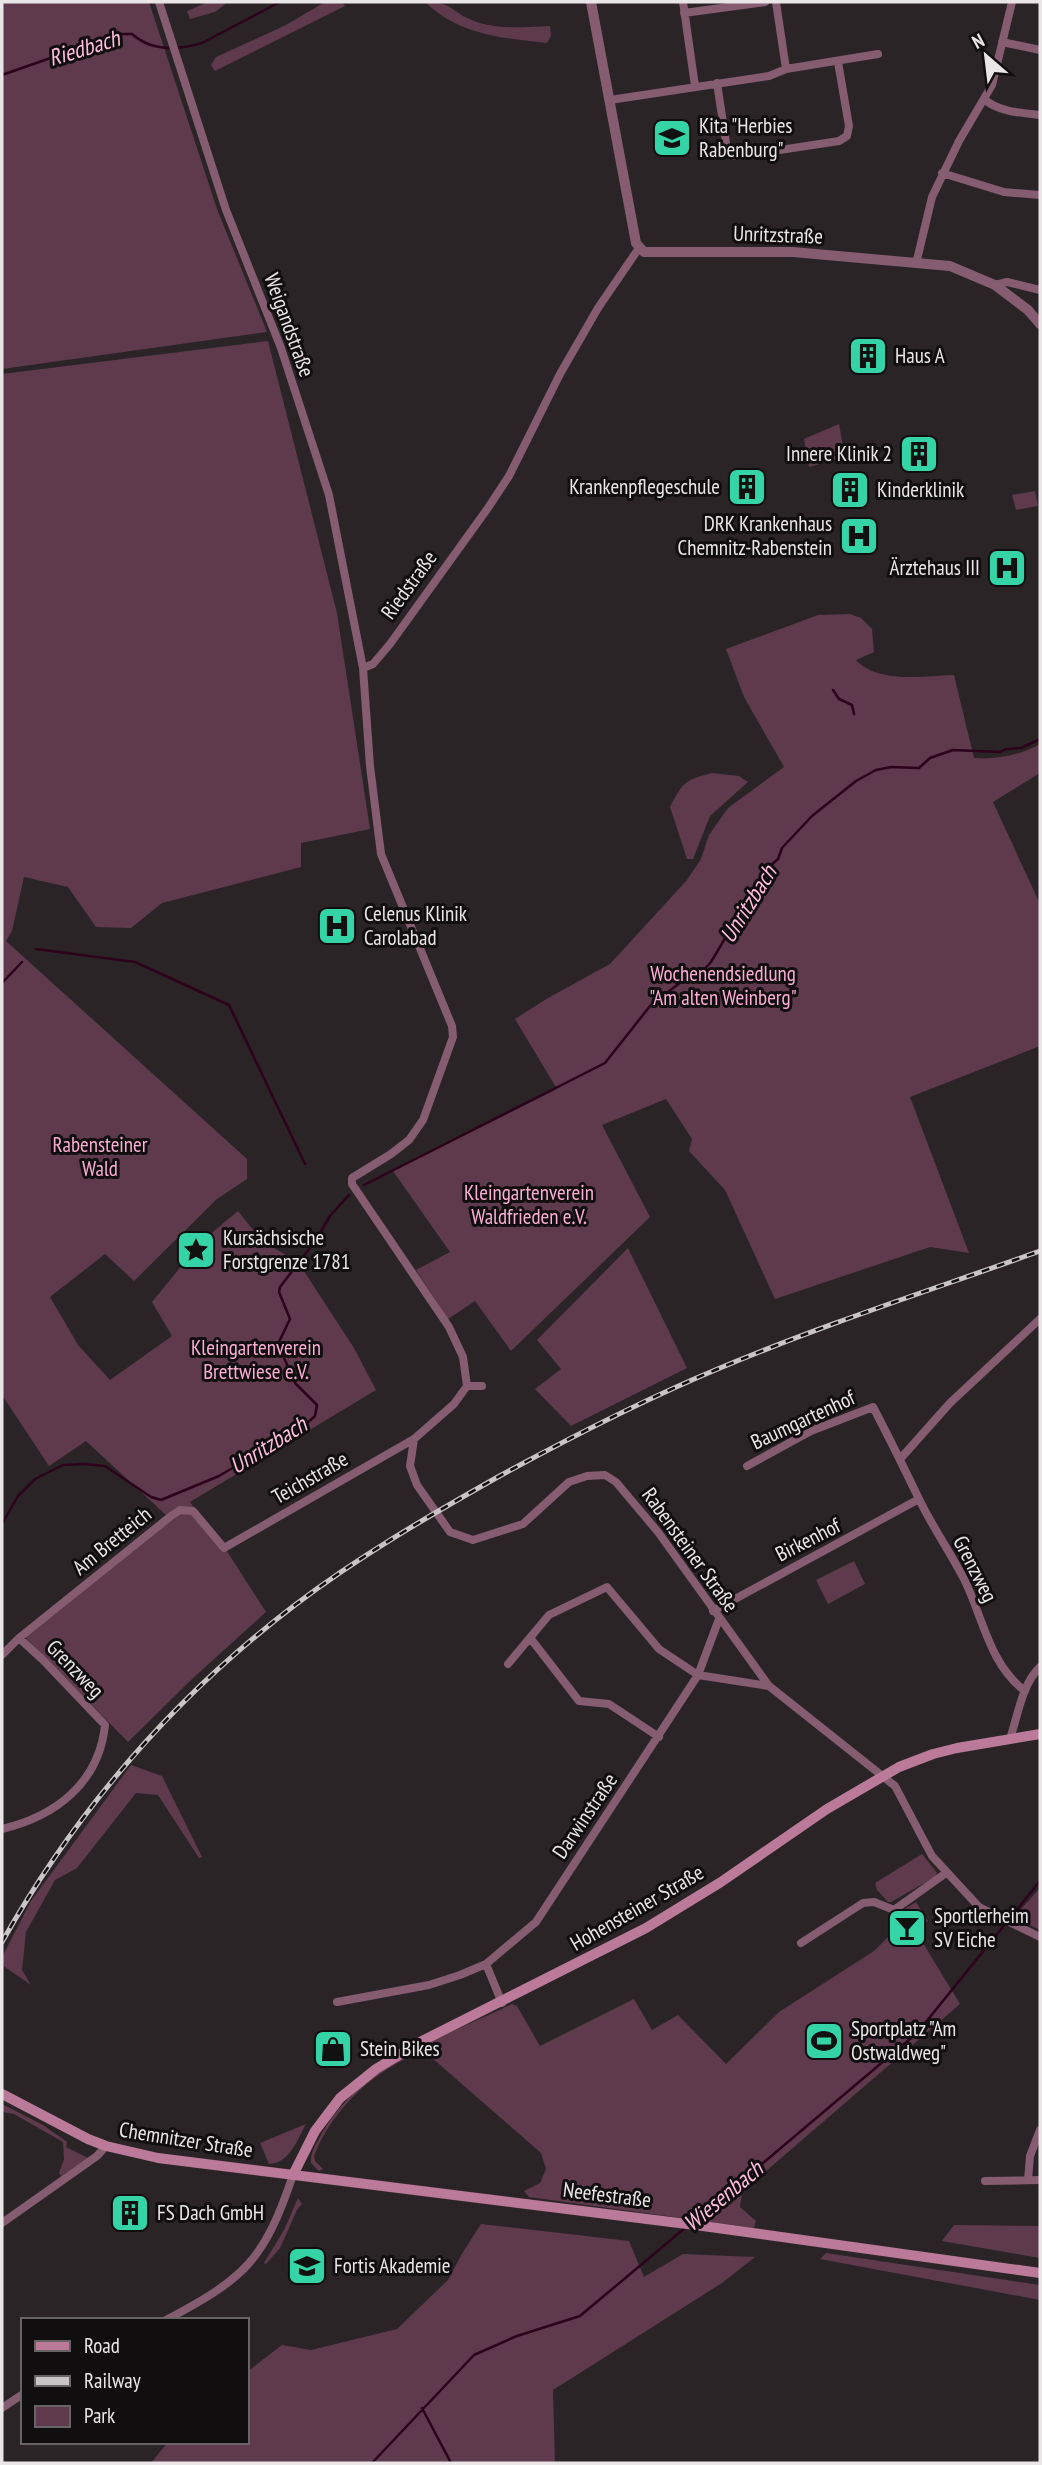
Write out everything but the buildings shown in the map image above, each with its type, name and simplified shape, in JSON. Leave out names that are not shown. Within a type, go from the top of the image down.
[{"type":"main road","name":"Hohensteiner Straße","points":[[293,2175],[326,2113],[357,2083],[422,2041],[502,2003],[646,1928],[691,1902],[827,1809],[884,1775],[933,1754],[1040,1734]]},
{"type":"main road","name":"Chemnitzer Straße","points":[[2,2094],[79,2136],[106,2146],[159,2158],[293,2175]]},
{"type":"main road","name":"Neefestraße","points":[[293,2175],[677,2223],[1040,2273]]},
{"type":"street","name":"Weigandstraße","points":[[159,2],[226,211],[281,348],[328,495],[363,668]]},
{"type":"street","points":[[591,2],[639,248]]},
{"type":"street","points":[[683,2],[695,86]]},
{"type":"street","points":[[684,13],[765,2]]},
{"type":"street","points":[[776,2],[786,69]]},
{"type":"street","points":[[916,264],[932,197],[942,173],[992,85],[1012,2]]},
{"type":"street","points":[[1002,41],[1040,50]]},
{"type":"street","points":[[610,100],[769,76],[786,69],[878,54]]},
{"type":"street","points":[[717,83],[727,149],[731,156],[839,141],[848,136],[849,126],[838,62]]},
{"type":"street","points":[[984,99],[1006,109],[1040,115]]},
{"type":"street","points":[[942,173],[1003,192],[1040,195]]},
{"type":"street","name":"Riedstraße","points":[[363,668],[373,664],[390,644],[488,508],[509,476],[560,374],[598,308],[639,248]]},
{"type":"street","name":"Unritzstraße","points":[[639,248],[644,252],[793,252],[950,266],[996,285],[1028,310],[1040,324]]},
{"type":"street","points":[[996,285],[1007,282],[1040,290]]},
{"type":"street","points":[[363,668],[370,766],[381,854],[452,1026],[453,1037],[423,1119],[409,1140],[352,1178],[358,1196],[449,1327],[463,1357],[467,1386],[454,1404],[414,1438]]},
{"type":"street","points":[[901,1458],[950,1403],[1040,1319]]},
{"type":"street","points":[[467,1386],[482,1387]]},
{"type":"street","name":"Grenzweg","points":[[873,1407],[901,1458],[919,1499],[964,1579],[1000,1665],[1013,1682],[1025,1691]]},
{"type":"street","name":"Baumgartenhof","points":[[747,1466],[811,1431],[873,1407]]},
{"type":"street","name":"Teichstraße","points":[[224,1548],[414,1438]]},
{"type":"street","name":"Rabensteiner Straße","points":[[414,1438],[410,1466],[416,1485],[450,1532],[473,1540],[523,1524],[569,1482],[587,1476],[605,1475],[616,1482],[658,1532],[769,1686],[895,1786],[921,1838],[946,1873],[979,1907],[1040,1937]]},
{"type":"street","name":"Birkenhof","points":[[716,1615],[919,1499]]},
{"type":"street","name":"Am Bretteich","points":[[2,1655],[19,1638],[180,1510],[193,1511],[224,1548]]},
{"type":"street","points":[[508,1664],[549,1615],[607,1587],[659,1649],[698,1675],[769,1686]]},
{"type":"street","name":"Darwinstraße","points":[[337,2001],[429,1985],[486,1964],[536,1922],[698,1675],[716,1615]]},
{"type":"street","name":"Grenzweg","points":[[2,1829],[35,1819],[83,1784],[95,1766],[103,1744],[105,1725],[19,1638]]},
{"type":"street","points":[[531,1639],[579,1701],[609,1704],[659,1737]]},
{"type":"street","points":[[1010,1739],[1025,1691],[1040,1667]]},
{"type":"street","points":[[801,1943],[863,1903],[874,1902],[894,1910],[946,1873]]},
{"type":"street","points":[[486,1964],[502,2003]]},
{"type":"street","points":[[1028,2180],[1030,2156],[1040,2130]]},
{"type":"street","points":[[2,2222],[97,2156],[106,2146]]},
{"type":"street","points":[[170,2318],[220,2290],[252,2262],[268,2238],[293,2175]]},
{"type":"street","points":[[985,2181],[1040,2180]]},
{"type":"street","points":[[2,2409],[21,2395]]},
{"type":"green space","points":[[2,2],[149,2],[217,209],[267,332],[2,369]]},
{"type":"green space","points":[[208,2],[228,2],[215,12],[190,19],[187,11]]},
{"type":"green space","points":[[325,2],[342,2],[345,6],[215,71],[211,65],[216,57],[286,25]]},
{"type":"green space","points":[[425,2],[442,4],[466,18],[492,26],[550,26],[551,36],[547,43],[482,33],[452,22]]},
{"type":"green space","points":[[268,341],[337,613],[370,829],[301,843],[301,867],[162,903],[131,928],[96,927],[68,887],[24,877],[12,931],[6,941],[247,1159],[247,1179],[217,1199],[134,1281],[105,1254],[50,1297],[78,1345],[110,1380],[172,1336],[152,1302],[201,1242],[238,1211],[262,1241],[298,1262],[354,1348],[376,1390],[190,1502],[221,1542],[266,1612],[128,1742],[21,1633],[166,1515],[86,1441],[49,1466],[2,1395],[2,374]]},
{"type":"green space","points":[[839,424],[845,457],[809,467],[804,439]]},
{"type":"green space","points":[[1035,491],[1038,506],[1016,510],[1012,495]]},
{"type":"green space","points":[[850,614],[861,618],[872,629],[874,652],[856,660],[865,668],[889,676],[954,675],[974,758],[1008,756],[1040,744],[1040,773],[993,802],[1040,904],[1040,1046],[910,1097],[969,1253],[930,1247],[775,1299],[725,1190],[689,1151],[692,1139],[666,1099],[602,1125],[650,1217],[511,1351],[475,1301],[448,1319],[416,1270],[450,1252],[393,1171],[557,1089],[515,1019],[610,964],[687,880],[701,859],[709,835],[728,808],[784,767],[744,697],[726,649],[818,615]]},
{"type":"green space","points":[[712,773],[739,776],[748,782],[710,816],[693,859],[687,859],[670,807],[686,783]]},
{"type":"green space","points":[[628,1248],[687,1368],[571,1426],[535,1389],[561,1369],[537,1340]]},
{"type":"green space","points":[[854,1561],[865,1584],[828,1604],[816,1580]]},
{"type":"green space","points":[[131,1765],[162,1776],[202,1857],[199,1858],[158,1795],[136,1793],[77,1868],[55,1880],[26,1932],[22,1970],[31,1985],[2,1965],[2,1957],[31,1901]]},
{"type":"green space","points":[[922,1854],[937,1873],[935,1877],[888,1902],[877,1890],[875,1883]]},
{"type":"green space","points":[[1040,1888],[1040,1930],[1014,1917]]},
{"type":"green space","points":[[916,1902],[928,1921],[915,1930],[960,2004],[751,2184],[742,2194],[740,2207],[756,2221],[754,2228],[529,2197],[524,2191],[540,2183],[546,2169],[541,2153],[424,2051],[389,2068],[358,2092],[332,2122],[314,2156],[323,2169],[319,2171],[311,2163],[313,2151],[322,2133],[339,2109],[359,2089],[406,2055],[512,2004],[517,2006],[540,2046],[634,1999],[652,2030],[678,2015],[726,2064],[779,2012],[874,1951],[894,1931],[895,1926],[890,1918]]},
{"type":"green space","points":[[2,2104],[43,2125],[67,2142],[66,2147],[88,2158],[61,2176],[59,2173],[64,2159],[63,2142],[14,2114],[2,2112]]},
{"type":"green space","points":[[306,2124],[288,2155],[269,2164],[260,2143]]},
{"type":"green space","points":[[298,2198],[302,2204],[280,2248],[264,2263],[284,2230]]},
{"type":"green space","points":[[481,2224],[629,2241],[644,2277],[683,2254],[755,2257],[722,2283],[553,2390],[555,2463],[151,2463],[166,2444],[248,2444],[248,2371],[282,2345],[311,2350],[397,2329],[448,2280]]},
{"type":"green space","points":[[954,2225],[1040,2226],[1040,2258],[942,2241]]},
{"type":"green space","points":[[826,2253],[1040,2285],[1040,2300],[820,2259]]},
{"type":"waterway","name":"Riedbach","points":[[2,75],[119,34],[132,34],[148,44],[166,48],[202,43],[280,2]]},
{"type":"waterway","points":[[833,690],[839,699],[852,705],[854,714]]},
{"type":"waterway","name":"Unritzbach","points":[[364,1185],[605,1063],[650,1006],[681,982],[703,971],[748,905],[769,867],[778,859],[782,848],[812,816],[856,781],[876,770],[891,767],[919,768],[930,758],[953,750],[1000,752],[1021,748],[1040,739]]},
{"type":"waterway","points":[[36,949],[135,962],[229,1005],[305,1164]]},
{"type":"waterway","points":[[2,983],[22,962]]},
{"type":"waterway","name":"Unritzbach","points":[[2,1524],[18,1496],[35,1479],[63,1465],[105,1466],[151,1497],[161,1500],[219,1476],[305,1425],[315,1416],[317,1405],[295,1383],[278,1344],[290,1319],[279,1292],[330,1216],[349,1195]]},
{"type":"waterway","name":"Wiesenbach","points":[[693,2222],[917,2033],[1040,1881]]},
{"type":"waterway","name":"Wiesenbach","points":[[372,2463],[474,2355],[517,2336],[580,2316],[685,2228]]},
{"type":"waterway","points":[[422,2408],[451,2463]]},
{"type":"railway","points":[[2,1942],[62,1847],[131,1758],[169,1717],[251,1640],[343,1570],[496,1478],[663,1393],[799,1336],[1040,1251]]},
{"type":"place","name":"Kita \"Herbies Rabenburg\"","points":[[672,138]]},
{"type":"place","name":"Haus A","points":[[868,356]]},
{"type":"place","name":"Innere Klinik 2","points":[[919,454]]},
{"type":"place","name":"Krankenpflegeschule","points":[[747,487]]},
{"type":"place","name":"Kinderklinik","points":[[850,490]]},
{"type":"place","name":"DRK Krankenhaus Chemnitz-Rabenstein","points":[[859,536]]},
{"type":"place","name":"Ärztehaus III","points":[[1007,568]]},
{"type":"place","name":"Celenus Klinik Carolabad","points":[[337,926]]},
{"type":"place","name":"Kursächsische Forstgrenze 1781","points":[[196,1250]]},
{"type":"place","name":"Sportlerheim SV Eiche","points":[[907,1928]]},
{"type":"place","name":"Sportplatz \"Am Ostwaldweg\"","points":[[824,2041]]},
{"type":"place","name":"Stein Bikes","points":[[333,2049]]},
{"type":"place","name":"FS Dach GmbH","points":[[130,2213]]},
{"type":"place","name":"Fortis Akademie","points":[[307,2266]]},
{"type":"park label","name":"Wochenendsiedlung \"Am alten Weinberg\"","points":[[723,986]]},
{"type":"park label","name":"Rabensteiner Wald","points":[[100,1157]]},
{"type":"park label","name":"Kleingartenverein Waldfrieden e.V.","points":[[529,1205]]},
{"type":"park label","name":"Kleingartenverein Brettwiese e.V.","points":[[256,1360]]}]
